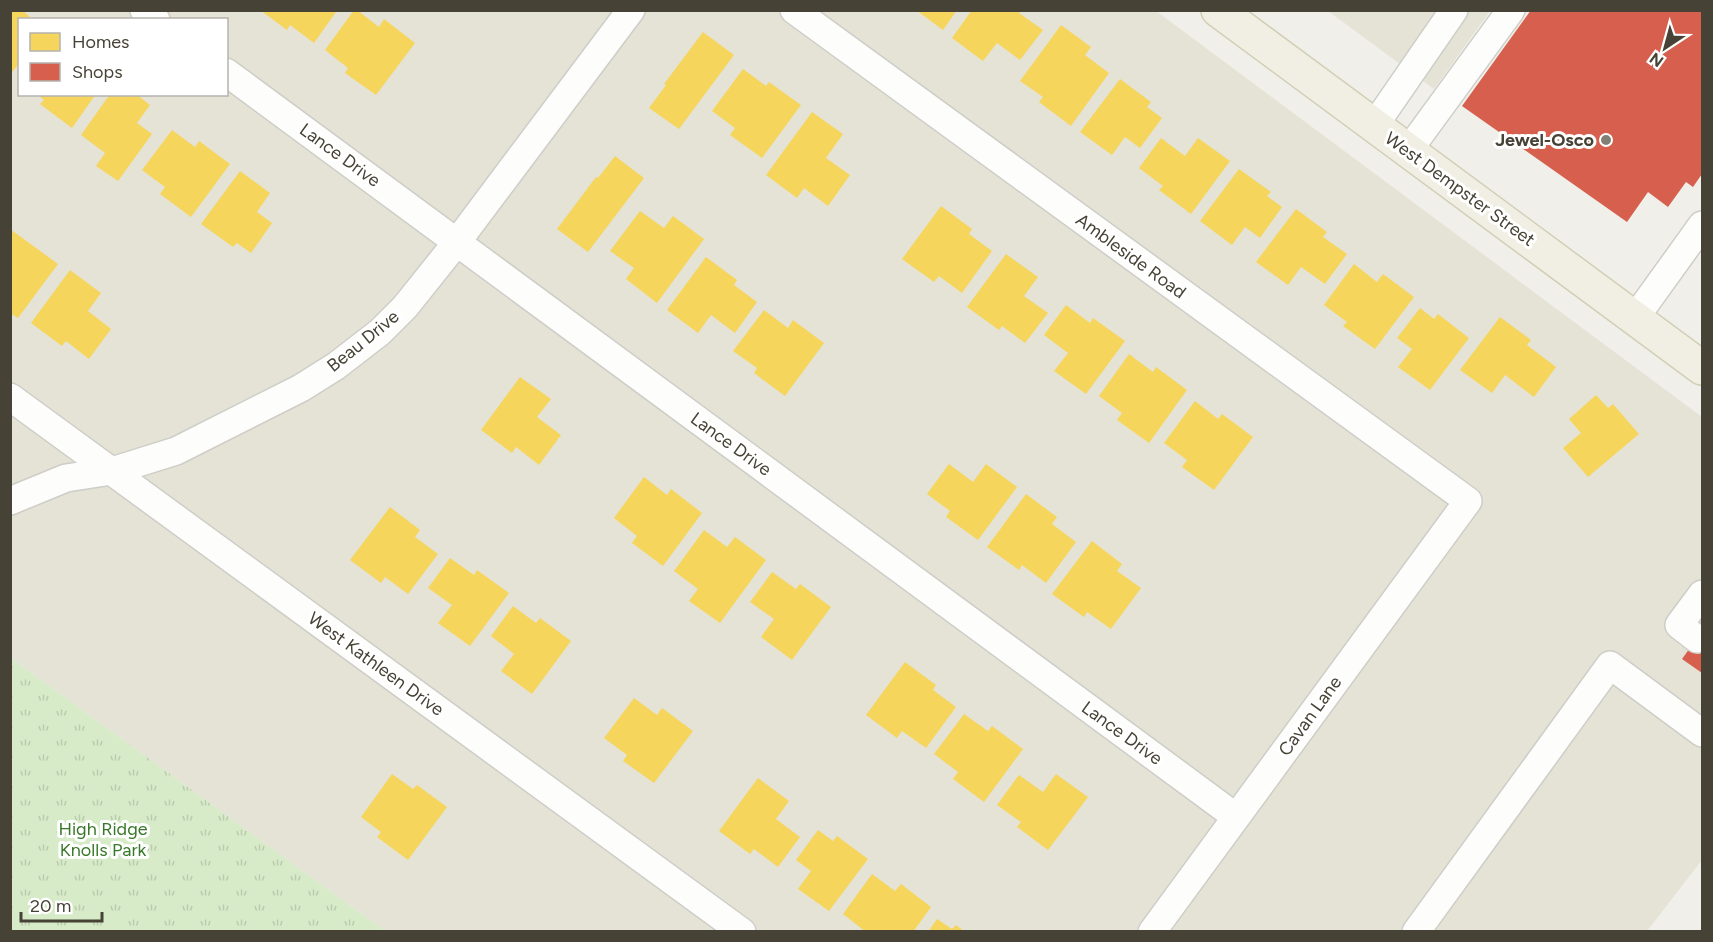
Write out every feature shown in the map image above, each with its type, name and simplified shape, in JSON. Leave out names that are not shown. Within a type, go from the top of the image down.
[{"type":"main road","name":"West Dempster Street","points":[[1218,10],[1702,368]]},
{"type":"street","name":"Beau Drive","points":[[10,501],[66,478],[112,471],[176,451],[301,387],[336,366],[380,332],[405,308],[457,242],[631,10]]},
{"type":"street","name":"Ambleside Road","points":[[794,10],[1468,501]]},
{"type":"street","points":[[1408,151],[1511,10]]},
{"type":"street","points":[[1374,126],[1454,11]]},
{"type":"street","name":"Lance Drive","points":[[228,73],[1236,817]]},
{"type":"street","points":[[1635,318],[1702,225]]},
{"type":"street","name":"West Kathleen Drive","points":[[10,397],[742,932]]},
{"type":"street","name":"Cavan Lane","points":[[1152,932],[1468,501]]},
{"type":"street","points":[[1697,639],[1679,625],[1702,594]]},
{"type":"street","points":[[1416,932],[1610,665],[1702,733]]},
{"type":"shaded area","points":[[11,11],[1156,11],[1702,417],[1702,860],[1647,931],[385,931],[11,658]]},
{"type":"shaded area","points":[[1328,11],[1490,11],[1434,89]]},
{"type":"green space","name":"High Ridge Knolls Park","points":[[11,658],[385,931],[11,931]]},
{"type":"building: Homes","points":[[10,10],[22,10],[30,17],[18,18],[18,65],[10,75]]},
{"type":"building: Homes","points":[[260,10],[334,10],[336,12],[314,43],[290,25],[287,30]]},
{"type":"building: Homes","points":[[354,10],[379,27],[384,19],[415,43],[376,95],[345,73],[348,68],[325,50]]},
{"type":"building: Homes","points":[[916,10],[957,10],[943,30]]},
{"type":"building: Homes","points":[[972,10],[1021,10],[1019,13],[1043,30],[1020,60],[997,43],[983,61],[952,38]]},
{"type":"building: Homes","points":[[1061,25],[1091,47],[1085,55],[1109,73],[1071,126],[1039,102],[1043,97],[1020,81]]},
{"type":"building: Homes","points":[[703,32],[734,55],[679,129],[649,108]]},
{"type":"building: Homes","points":[[743,69],[766,86],[769,82],[801,105],[762,158],[730,135],[735,128],[712,111]]},
{"type":"building: Homes","points":[[1120,79],[1151,102],[1147,107],[1162,118],[1140,148],[1125,137],[1112,155],[1080,132]]},
{"type":"building: Homes","points":[[39,96],[95,96],[72,128],[40,104],[44,100]]},
{"type":"building: Homes","points":[[109,96],[139,96],[150,105],[137,123],[152,134],[118,181],[96,166],[105,153],[81,135]]},
{"type":"building: Homes","points":[[812,112],[843,134],[826,158],[850,175],[828,206],[804,188],[797,198],[766,175]]},
{"type":"building: Homes","points":[[172,130],[195,147],[199,141],[230,164],[191,217],[160,194],[165,187],[142,170]]},
{"type":"building: Homes","points":[[1161,138],[1185,156],[1198,138],[1230,161],[1191,214],[1159,190],[1163,186],[1139,168]]},
{"type":"building: Homes","points":[[615,156],[644,178],[588,252],[557,229],[596,177],[598,178]]},
{"type":"building: Homes","points":[[1239,169],[1271,192],[1267,196],[1282,207],[1260,238],[1245,227],[1232,245],[1200,221]]},
{"type":"building: Homes","points":[[240,171],[270,193],[257,212],[272,223],[251,253],[237,243],[233,247],[201,224]]},
{"type":"building: Homes","points":[[941,206],[972,229],[969,234],[992,251],[962,293],[939,276],[934,282],[902,259]]},
{"type":"building: Homes","points":[[1296,209],[1327,232],[1323,237],[1347,254],[1325,284],[1301,267],[1288,285],[1256,262]]},
{"type":"building: Homes","points":[[640,211],[664,228],[673,216],[704,239],[657,303],[626,279],[634,268],[610,251]]},
{"type":"building: Homes","points":[[10,229],[58,264],[18,318],[10,313]]},
{"type":"building: Homes","points":[[1006,254],[1038,277],[1024,296],[1048,313],[1025,343],[1002,326],[999,330],[967,307]]},
{"type":"building: Homes","points":[[706,257],[737,280],[734,285],[757,302],[735,333],[711,315],[698,333],[667,310]]},
{"type":"building: Homes","points":[[1354,264],[1377,282],[1383,274],[1414,297],[1375,349],[1343,326],[1347,322],[1324,305]]},
{"type":"building: Homes","points":[[70,270],[101,293],[88,311],[111,329],[89,359],[66,341],[62,346],[31,323]]},
{"type":"building: Homes","points":[[1066,305],[1090,323],[1093,318],[1125,341],[1086,394],[1054,371],[1068,353],[1044,335]]},
{"type":"building: Homes","points":[[1420,308],[1434,319],[1438,314],[1469,338],[1430,390],[1398,367],[1412,349],[1397,338]]},
{"type":"building: Homes","points":[[764,310],[788,328],[793,320],[824,343],[785,396],[754,373],[757,368],[733,351]]},
{"type":"building: Homes","points":[[1500,317],[1531,340],[1527,345],[1556,367],[1534,397],[1505,375],[1492,393],[1460,370]]},
{"type":"building: Homes","points":[[1129,354],[1153,372],[1156,367],[1187,390],[1149,443],[1117,420],[1122,413],[1099,396]]},
{"type":"building: Homes","points":[[520,377],[551,399],[537,417],[561,435],[539,465],[516,447],[512,453],[481,430]]},
{"type":"building: Homes","points":[[1596,395],[1608,408],[1613,404],[1639,434],[1588,477],[1563,448],[1581,433],[1569,419]]},
{"type":"building: Homes","points":[[1195,401],[1218,419],[1222,414],[1253,437],[1214,490],[1182,467],[1187,460],[1164,443]]},
{"type":"building: Homes","points":[[949,464],[973,482],[986,464],[1017,487],[978,540],[946,517],[950,511],[927,494]]},
{"type":"building: Homes","points":[[644,477],[667,495],[671,489],[702,513],[663,566],[632,543],[637,536],[614,518]]},
{"type":"building: Homes","points":[[1026,494],[1057,517],[1052,524],[1076,542],[1046,583],[1022,565],[1019,570],[987,547]]},
{"type":"building: Homes","points":[[390,507],[420,530],[415,537],[438,554],[408,594],[385,577],[381,583],[350,560]]},
{"type":"building: Homes","points":[[704,530],[727,547],[735,537],[766,560],[720,623],[689,601],[698,589],[674,571]]},
{"type":"building: Homes","points":[[1092,541],[1122,564],[1117,571],[1141,588],[1111,629],[1087,612],[1084,617],[1052,594]]},
{"type":"building: Homes","points":[[450,558],[474,575],[477,570],[509,593],[470,646],[438,623],[452,605],[428,588]]},
{"type":"building: Homes","points":[[772,572],[796,589],[800,584],[831,607],[792,660],[761,637],[774,619],[750,602]]},
{"type":"building: Homes","points":[[513,606],[536,623],[540,618],[571,641],[532,694],[501,671],[514,654],[491,636]]},
{"type":"building: Homes","points":[[905,662],[936,685],[933,690],[956,707],[926,748],[902,731],[897,738],[866,715]]},
{"type":"building: Homes","points":[[634,698],[657,715],[662,708],[693,731],[654,783],[623,761],[627,755],[604,738]]},
{"type":"building: Homes","points":[[964,714],[988,731],[992,726],[1023,749],[984,802],[953,779],[958,772],[934,754]]},
{"type":"building: Homes","points":[[392,774],[413,789],[417,785],[447,807],[408,860],[377,837],[381,832],[361,817]]},
{"type":"building: Homes","points":[[1056,774],[1088,797],[1048,850],[1017,827],[1021,822],[997,805],[1019,775],[1043,792]]},
{"type":"building: Homes","points":[[758,778],[789,801],[776,819],[800,837],[778,867],[754,849],[750,854],[719,831]]},
{"type":"building: Homes","points":[[818,830],[833,841],[837,836],[868,859],[829,911],[798,889],[811,871],[796,860]]},
{"type":"building: Homes","points":[[872,874],[895,891],[901,884],[931,907],[913,932],[866,932],[843,914]]},
{"type":"building: Homes","points":[[937,919],[952,929],[956,925],[965,932],[928,932]]},
{"type":"building: Shops","name":"Jewel-Osco","points":[[1531,10],[1702,10],[1702,174],[1693,187],[1686,182],[1668,207],[1648,192],[1627,222],[1462,106]]},
{"type":"building: Shops","points":[[1702,631],[1702,673],[1682,659]]},
{"type":"place","name":"Jewel-Osco","points":[[1606,140]]}]
